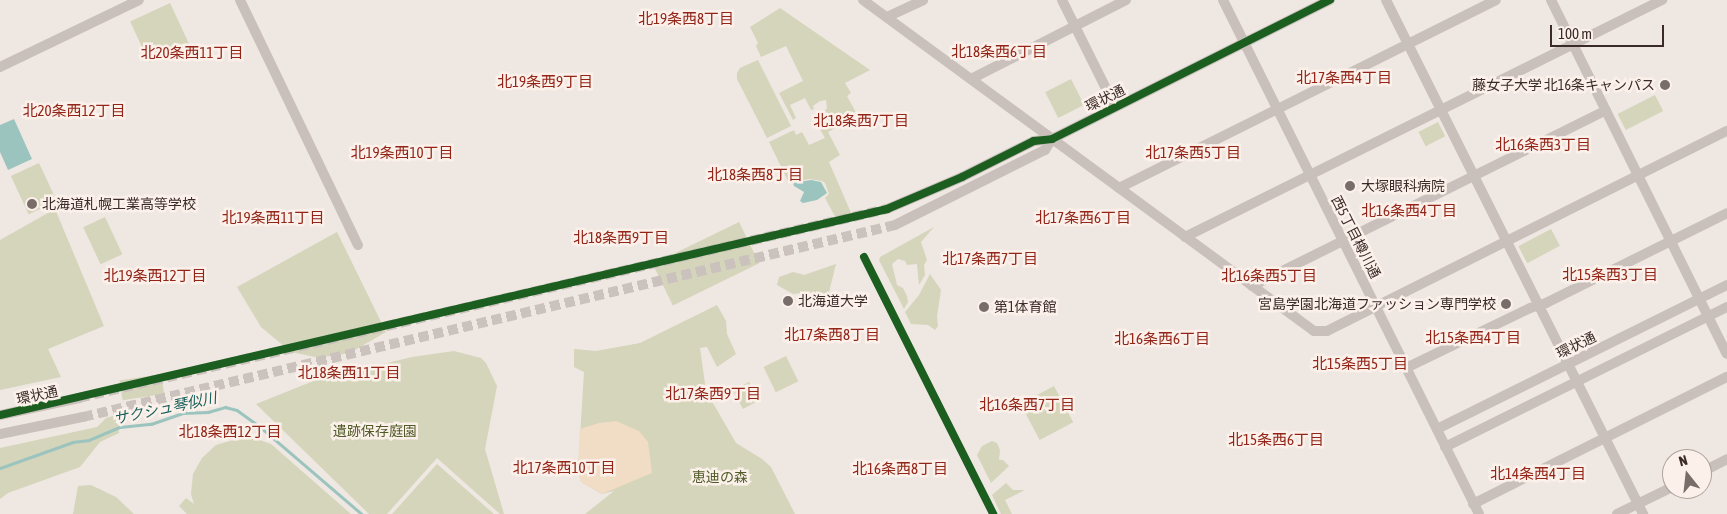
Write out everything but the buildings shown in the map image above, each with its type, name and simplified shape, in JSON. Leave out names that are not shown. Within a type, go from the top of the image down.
[{"type":"street","points":[[0,66],[139,0]]},
{"type":"street","points":[[240,0],[358,245]]},
{"type":"street","points":[[863,0],[1314,331],[1327,331],[1727,131]]},
{"type":"street","points":[[887,17],[907,4],[923,0]]},
{"type":"street","points":[[1062,0],[1115,107]]},
{"type":"street","points":[[971,79],[1126,0]]},
{"type":"street","name":"西5丁目樽川通","points":[[1222,0],[1478,514]]},
{"type":"street","name":"環状通","points":[[886,208],[962,176],[1034,141],[1052,139],[1330,0]]},
{"type":"street","points":[[1386,0],[1643,514]]},
{"type":"street","points":[[1119,188],[1496,0]]},
{"type":"street","points":[[1551,0],[1727,354]]},
{"type":"street","points":[[1185,237],[1662,0]]},
{"type":"street","points":[[1252,286],[1606,110]]},
{"type":"street","name":"環状通","points":[[895,226],[1045,150],[1052,139]]},
{"type":"street","points":[[1406,368],[1727,213]]},
{"type":"street","name":"環状通","points":[[1437,429],[1727,285]]},
{"type":"street","points":[[1445,447],[1727,307]]},
{"type":"street","points":[[1473,504],[1727,377]]},
{"type":"street","name":"環状通","points":[[0,415],[79,398]]},
{"type":"street","points":[[0,434],[83,417]]},
{"type":"street","points":[[1712,467],[1727,459]]},
{"type":"street","points":[[1617,514],[1662,492]]},
{"type":"green space","points":[[170,3],[189,44],[149,62],[130,22]]},
{"type":"green space","points":[[780,8],[870,70],[845,83],[851,93],[847,96],[858,116],[828,132],[840,155],[829,162],[852,215],[838,222],[825,198],[829,194],[825,183],[809,179],[789,183],[769,142],[794,130],[796,135],[802,132],[809,145],[825,138],[819,127],[829,122],[825,114],[820,116],[819,113],[827,109],[826,100],[820,101],[811,110],[805,98],[790,105],[796,118],[793,120],[779,93],[803,81],[786,46],[761,57],[756,46],[758,43],[750,27]]},
{"type":"green space","points":[[758,60],[791,126],[767,138],[737,79],[737,73],[740,68]]},
{"type":"green space","points":[[1071,79],[1084,105],[1058,118],[1045,92]]},
{"type":"green space","points":[[1655,95],[1663,111],[1626,130],[1618,114]]},
{"type":"green space","points":[[1438,122],[1445,136],[1426,146],[1418,132]]},
{"type":"green space","points":[[39,163],[57,201],[29,214],[11,176]]},
{"type":"green space","points":[[55,209],[104,326],[48,349],[61,377],[0,390],[0,240]]},
{"type":"green space","points":[[105,217],[122,254],[101,264],[83,227]]},
{"type":"green space","points":[[739,222],[759,263],[673,305],[653,264]]},
{"type":"green space","points":[[934,227],[921,242],[927,260],[924,265],[925,275],[919,285],[917,264],[907,265],[905,261],[898,259],[892,264],[897,285],[903,288],[907,296],[908,302],[904,309],[879,260],[880,257]]},
{"type":"green space","points":[[1551,229],[1560,246],[1527,263],[1518,246]]},
{"type":"green space","points":[[337,232],[386,332],[353,351],[336,356],[315,357],[291,352],[261,327],[237,287]]},
{"type":"green space","points":[[836,264],[828,296],[808,292],[793,294],[777,285],[779,277],[793,272],[804,275]]},
{"type":"green space","points":[[930,274],[941,290],[937,316],[938,326],[935,330],[928,325],[911,324],[905,312],[919,295]]},
{"type":"green space","name":"恵迪の森","points":[[717,305],[726,321],[727,334],[736,354],[717,367],[707,347],[700,348],[706,391],[736,443],[762,459],[771,467],[795,514],[585,514],[614,491],[602,494],[581,482],[578,470],[584,372],[574,367],[574,349],[596,351],[640,343]]},
{"type":"green space","name":"遺跡保存庭園","points":[[454,351],[481,358],[486,363],[497,386],[485,449],[504,514],[500,514],[437,458],[387,514],[369,514],[256,404],[316,380],[412,357]]},
{"type":"green space","points":[[786,356],[798,381],[776,392],[764,367]]},
{"type":"green space","points":[[161,374],[164,394],[123,400],[120,381]]},
{"type":"green space","points":[[749,382],[759,401],[743,409],[733,390]]},
{"type":"green space","points":[[1054,386],[1073,422],[1040,440],[1020,404]]},
{"type":"green space","points":[[117,415],[119,433],[100,442],[80,467],[8,493],[0,499],[0,448],[97,427],[106,418]]},
{"type":"green space","points":[[240,438],[257,439],[271,444],[351,514],[187,514],[179,506],[186,498],[194,504],[191,494],[193,474],[202,458],[216,445]]},
{"type":"green space","points":[[992,441],[997,443],[1000,450],[999,460],[1003,460],[1009,466],[991,483],[977,455],[982,446]]},
{"type":"green space","points":[[437,464],[494,514],[392,514]]},
{"type":"green space","points":[[1006,483],[1013,490],[1025,490],[1005,500],[1012,514],[1001,514],[992,495]]},
{"type":"green space","points":[[91,485],[116,497],[134,514],[73,514],[78,486]]},
{"type":"sand","points":[[616,421],[639,431],[648,442],[652,473],[602,494],[581,482],[578,470],[580,429],[599,423]]},
{"type":"water","points":[[14,119],[32,159],[8,170],[0,152],[0,125]]},
{"type":"water","points":[[811,180],[821,182],[827,193],[817,200],[803,203],[800,201],[804,192],[794,186],[793,183]]},
{"type":"waterway","name":"サクシュ琴似川","points":[[0,468],[73,442],[89,440],[120,427],[151,424],[183,413],[208,412],[225,407],[237,410],[258,425],[362,514]]},
{"type":"tunnel","points":[[79,398],[887,209]]},
{"type":"tunnel","points":[[83,417],[895,225]]},
{"type":"cycle path","points":[[0,415],[887,209],[962,177],[1034,141],[1052,139],[1330,0]]},
{"type":"cycle path","points":[[864,257],[993,514]]},
{"type":"place","name":"藤女子大学 北16条キャンパス","points":[[1665,85]]},
{"type":"place","name":"大塚眼科病院","points":[[1350,186]]},
{"type":"place","name":"北海道札幌工業高等学校","points":[[32,204]]},
{"type":"place","name":"北海道大学","points":[[788,301]]},
{"type":"place","name":"宮島学園北海道ファッション専門学校","points":[[1506,304]]},
{"type":"place","name":"第1体育館","points":[[984,307]]},
{"type":"district","name":"北19条西8丁目","points":[[686,19]]},
{"type":"district","name":"北18条西6丁目","points":[[999,52]]},
{"type":"district","name":"北20条西11丁目","points":[[192,53]]},
{"type":"district","name":"北17条西4丁目","points":[[1344,78]]},
{"type":"district","name":"北19条西9丁目","points":[[545,82]]},
{"type":"district","name":"北20条西12丁目","points":[[74,111]]},
{"type":"district","name":"北18条西7丁目","points":[[861,121]]},
{"type":"district","name":"北16条西3丁目","points":[[1543,145]]},
{"type":"district","name":"北19条西10丁目","points":[[402,153]]},
{"type":"district","name":"北17条西5丁目","points":[[1193,153]]},
{"type":"district","name":"北18条西8丁目","points":[[755,175]]},
{"type":"district","name":"北16条西4丁目","points":[[1409,211]]},
{"type":"district","name":"北19条西11丁目","points":[[273,218]]},
{"type":"district","name":"北17条西6丁目","points":[[1083,218]]},
{"type":"district","name":"北18条西9丁目","points":[[621,238]]},
{"type":"district","name":"北17条西7丁目","points":[[990,259]]},
{"type":"district","name":"北15条西3丁目","points":[[1610,275]]},
{"type":"district","name":"北19条西12丁目","points":[[155,276]]},
{"type":"district","name":"北16条西5丁目","points":[[1269,276]]},
{"type":"district","name":"北17条西8丁目","points":[[832,335]]},
{"type":"district","name":"北15条西4丁目","points":[[1473,338]]},
{"type":"district","name":"北16条西6丁目","points":[[1162,339]]},
{"type":"district","name":"北15条西5丁目","points":[[1360,364]]},
{"type":"district","name":"北18条西11丁目","points":[[349,373]]},
{"type":"district","name":"北17条西9丁目","points":[[713,394]]},
{"type":"district","name":"北16条西7丁目","points":[[1027,405]]},
{"type":"district","name":"北18条西12丁目","points":[[230,432]]},
{"type":"district","name":"北15条西6丁目","points":[[1276,440]]},
{"type":"district","name":"北17条西10丁目","points":[[564,468]]},
{"type":"district","name":"北16条西8丁目","points":[[900,469]]},
{"type":"district","name":"北14条西4丁目","points":[[1538,474]]}]
